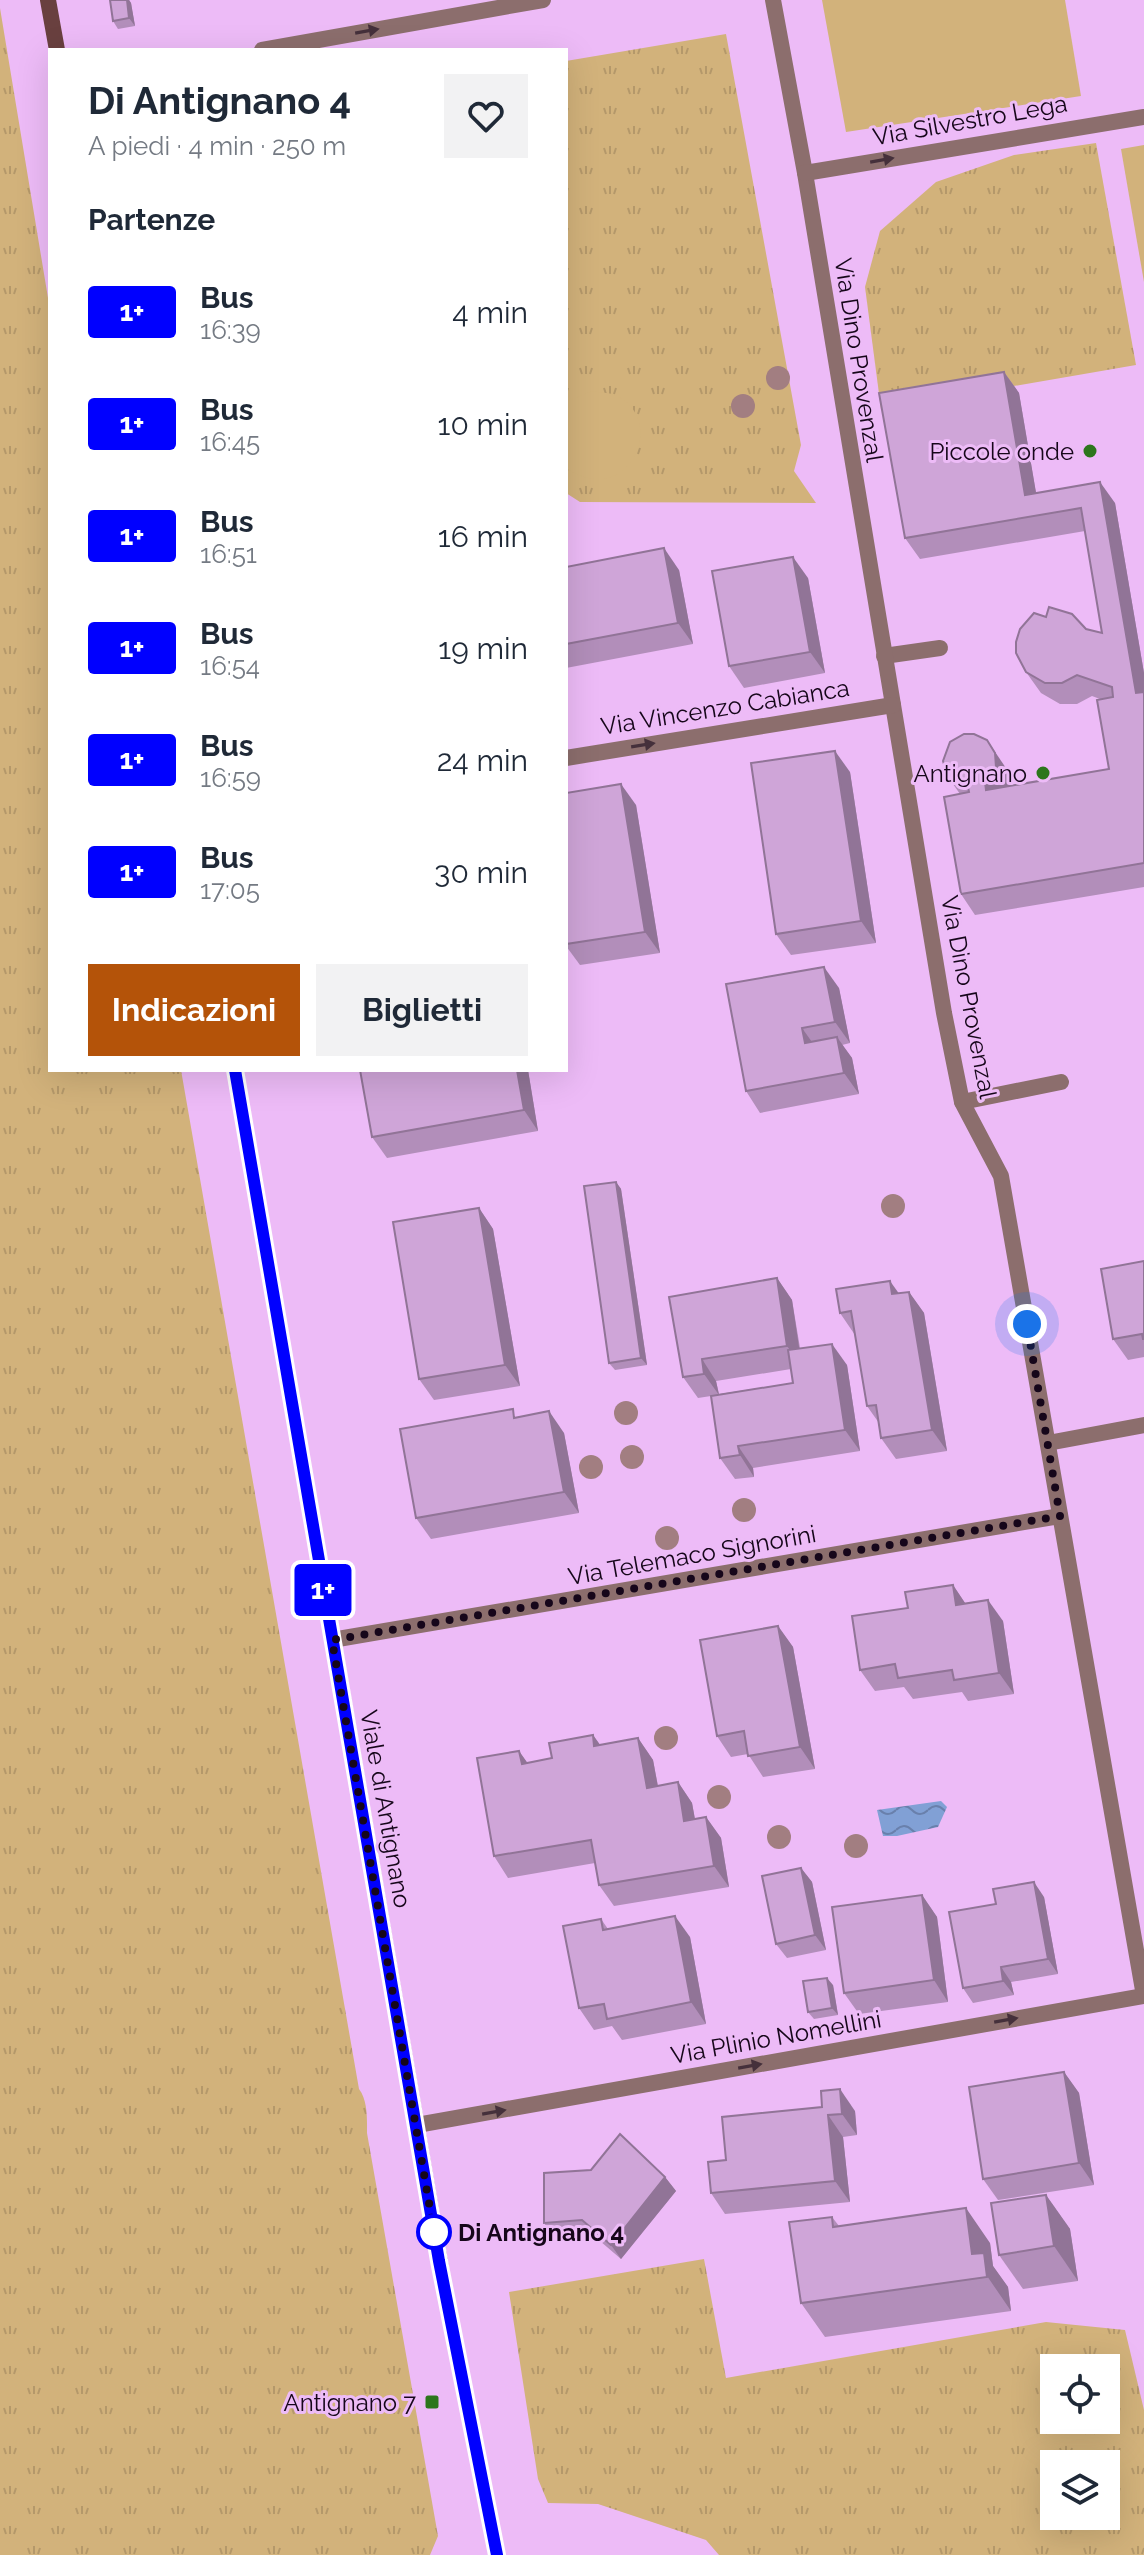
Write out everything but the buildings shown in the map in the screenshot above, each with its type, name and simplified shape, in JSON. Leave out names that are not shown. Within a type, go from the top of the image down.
[{"type":"main road","points":[[48,0],[57,48]]},
{"type":"main road","name":"Viale di Antignano","points":[[235,1072],[450,2322],[497,2555]]},
{"type":"street","points":[[273,48],[543,0]]},
{"type":"street","name":"Via Dino Provenzal","points":[[773,0],[805,173],[944,1013],[962,1102],[1001,1176],[1060,1516],[1140,1944],[1144,1996]]},
{"type":"street","name":"Via Silvestro Lega","points":[[805,173],[1144,117]]},
{"type":"street","points":[[884,656],[940,648]]},
{"type":"street","name":"Via Vincenzo Cabianca","points":[[568,758],[893,705]]},
{"type":"street","points":[[962,1102],[1061,1082]]},
{"type":"street","points":[[1048,1443],[1144,1425]]},
{"type":"street","name":"Via Telemaco Signorini","points":[[332,1640],[1060,1516]]},
{"type":"street","name":"Via Plinio Nomellini","points":[[417,2125],[1144,1996]]},
{"type":"green space","points":[[822,0],[1065,0],[1081,96],[846,132]]},
{"type":"green space","points":[[0,8],[48,298],[48,1072],[181,1072],[359,2089],[367,2116],[367,2133],[438,2536],[430,2555],[0,2555]]},
{"type":"green space","points":[[726,34],[801,445],[794,471],[816,503],[580,502],[568,494],[568,61]]},
{"type":"green space","points":[[1096,143],[1136,365],[881,409],[865,287],[880,231],[936,182],[1014,155]]},
{"type":"green space","points":[[1144,145],[1144,282],[1121,149]]},
{"type":"green space","points":[[592,391],[617,396],[632,408],[639,424],[640,441],[634,457],[623,470],[608,478],[588,478],[568,469],[568,401]]},
{"type":"green space","points":[[704,2259],[726,2378],[1046,2322],[1125,2330],[1144,2410],[1144,2555],[719,2555],[706,2540],[598,2504],[548,2503],[538,2479],[509,2292]]},
{"type":"water","points":[[941,1801],[947,1807],[938,1827],[883,1836],[877,1810]]},
{"type":"bus line","name":"1+","points":[[235,1072],[439,2261],[497,2555]]},
{"type":"place","name":"Piccole onde","points":[[1090,451]]},
{"type":"place","name":"Antignano","points":[[1043,773]]},
{"type":"place","name":"Di Antignano 4","points":[[434,2232]]},
{"type":"place","name":"Antignano 7","points":[[432,2402]]},
{"type":"route","points":[[434,2232],[332,1640],[1060,1516],[1027,1324]]}]
